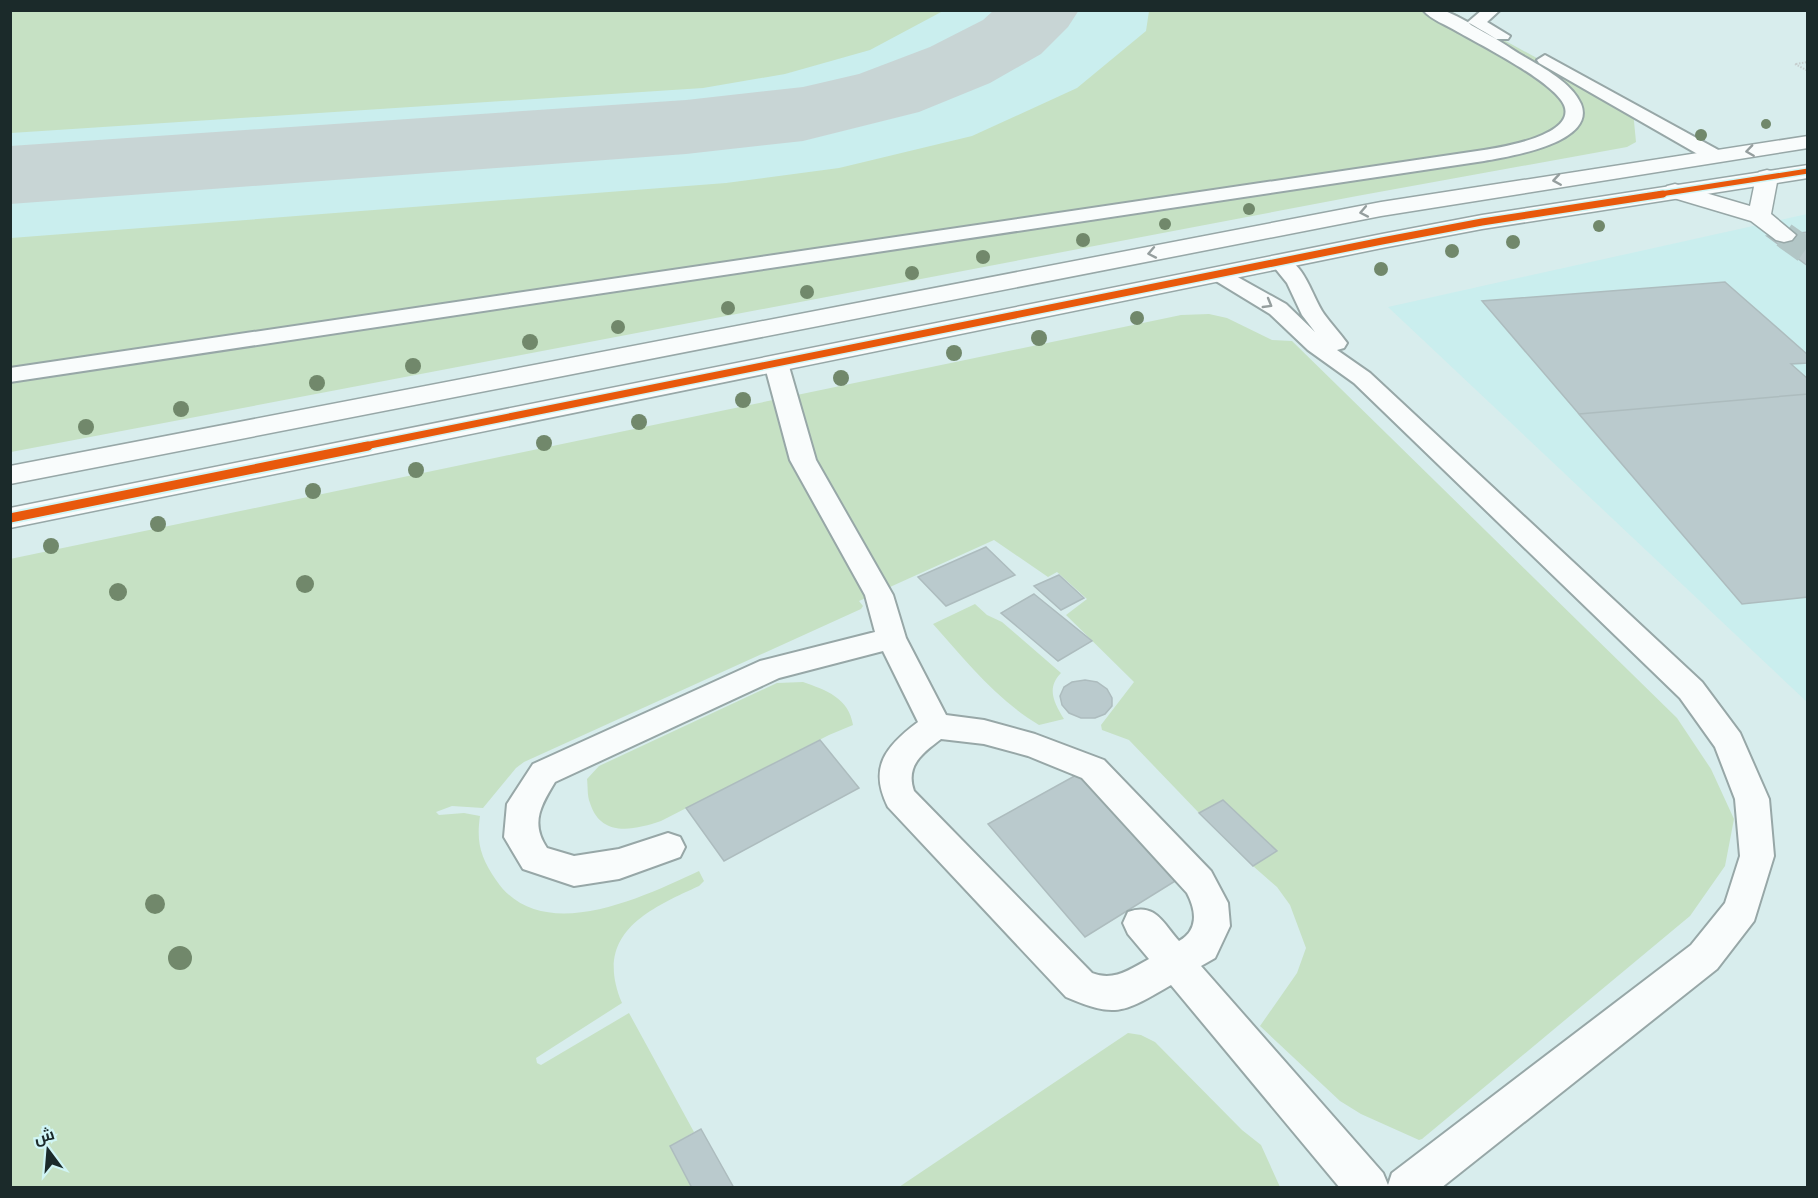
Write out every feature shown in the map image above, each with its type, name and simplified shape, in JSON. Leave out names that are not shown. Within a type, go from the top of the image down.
[{"type":"street","points":[[10,475],[1433,200],[1808,142]]},
{"type":"street","points":[[10,518],[1471,224],[1808,171]]},
{"type":"street","points":[[1759,216],[1767,177]]},
{"type":"street","points":[[1675,191],[1759,216],[1784,234]]},
{"type":"street","points":[[1248,235],[1280,262]]},
{"type":"street","points":[[1188,246],[1218,274]]},
{"type":"lane","points":[[10,375],[715,268],[1460,159],[1548,139],[1568,126],[1573,118],[1572,102],[1556,85],[1484,40],[1430,10]]},
{"type":"lane","points":[[1456,10],[1715,156]]},
{"type":"lane","points":[[1476,22],[1493,10]]},
{"type":"lane","points":[[1280,262],[1297,281],[1313,315],[1362,378]]},
{"type":"lane","points":[[1218,274],[1278,309],[1316,345],[1362,378],[1691,690],[1729,742],[1752,800],[1757,856],[1742,910],[1704,957],[1407,1188]]},
{"type":"lane","points":[[776,363],[803,460],[879,595],[891,638],[936,726]]},
{"type":"lane","points":[[668,847],[619,864],[574,871],[535,859],[521,837],[524,804],[544,773],[771,669],[891,638]]},
{"type":"lane","points":[[936,726],[984,732],[1035,746],[1093,769],[1199,882],[1210,903],[1212,926],[1202,947],[1121,994],[1098,993],[1079,985],[900,798],[893,783],[893,767],[914,742],[936,726]]},
{"type":"lane","points":[[1141,923],[1368,1188]]},
{"type":"path","points":[[1808,62],[1795,64],[1808,71]]},
{"type":"shaded area","points":[[11,11],[1451,11],[1633,111],[11,387]]},
{"type":"shaded area","points":[[1807,214],[1807,702],[1388,307]]},
{"type":"green space","points":[[11,10],[943,11],[870,50],[785,74],[703,88],[11,133]]},
{"type":"green space","points":[[1149,11],[1451,11],[1633,111],[1636,142],[1627,147],[1357,196],[11,452],[11,238],[726,183],[839,168],[972,136],[1077,88],[1146,31]]},
{"type":"green space","points":[[1209,314],[1227,318],[1272,340],[1292,341],[1677,718],[1711,769],[1734,819],[1725,866],[1690,916],[1422,1139],[1419,1140],[1361,1114],[1340,1101],[1260,1026],[1297,973],[1306,948],[1290,905],[1277,887],[1253,866],[1276,850],[1223,800],[1199,813],[1129,740],[1102,730],[1101,725],[1134,682],[1066,615],[1087,599],[1057,572],[1048,577],[994,540],[859,601],[863,606],[861,609],[524,762],[516,768],[483,808],[452,806],[436,812],[439,815],[464,813],[480,816],[479,842],[483,857],[491,872],[515,900],[539,911],[565,913],[593,910],[622,903],[699,871],[704,881],[699,886],[644,916],[630,928],[620,942],[614,959],[615,979],[622,1003],[536,1058],[537,1063],[541,1065],[629,1013],[694,1132],[671,1146],[692,1187],[11,1187],[10,559],[1181,315]]},
{"type":"green space","points":[[975,604],[987,615],[1002,622],[1061,673],[1054,684],[1053,696],[1064,719],[1039,725],[1024,715],[983,679],[933,624]]},
{"type":"green space","points":[[803,682],[835,696],[847,708],[853,725],[661,821],[640,827],[620,828],[602,822],[595,814],[589,800],[587,779],[599,766],[777,683]]},
{"type":"green space","points":[[1128,1033],[1141,1035],[1155,1042],[1242,1130],[1261,1145],[1280,1187],[899,1187]]},
{"type":"building","points":[[1808,232],[1808,266],[1767,236]]},
{"type":"building","points":[[1725,282],[1808,355],[1808,363],[1791,364],[1808,379],[1808,394],[1579,414],[1482,301]]},
{"type":"building","points":[[1808,394],[1808,597],[1742,604],[1579,414]]},
{"type":"building","points":[[986,547],[1015,575],[946,606],[918,577]]},
{"type":"building","points":[[1059,575],[1084,598],[1061,610],[1034,586]]},
{"type":"building","points":[[1034,594],[1092,641],[1058,661],[1001,613]]},
{"type":"building","points":[[1085,680],[1097,682],[1107,689],[1112,698],[1112,706],[1105,714],[1095,718],[1081,718],[1069,713],[1062,705],[1060,696],[1064,687],[1072,682]]},
{"type":"building","points":[[820,740],[859,788],[724,861],[686,808]]},
{"type":"building","points":[[1080,773],[1180,878],[1085,937],[988,824]]},
{"type":"building","points":[[1223,800],[1277,851],[1253,866],[1199,813]]},
{"type":"building","points":[[701,1129],[734,1188],[692,1188],[670,1146]]},
{"type":"taxiway","points":[[10,175],[686,127],[803,114],[888,93],[960,65],[1012,37],[1040,10]]},
{"type":"tunnel","points":[[1784,235],[1808,252]]},
{"type":"cycle path","points":[[10,518],[1382,241],[1482,222],[1808,171]]}]
